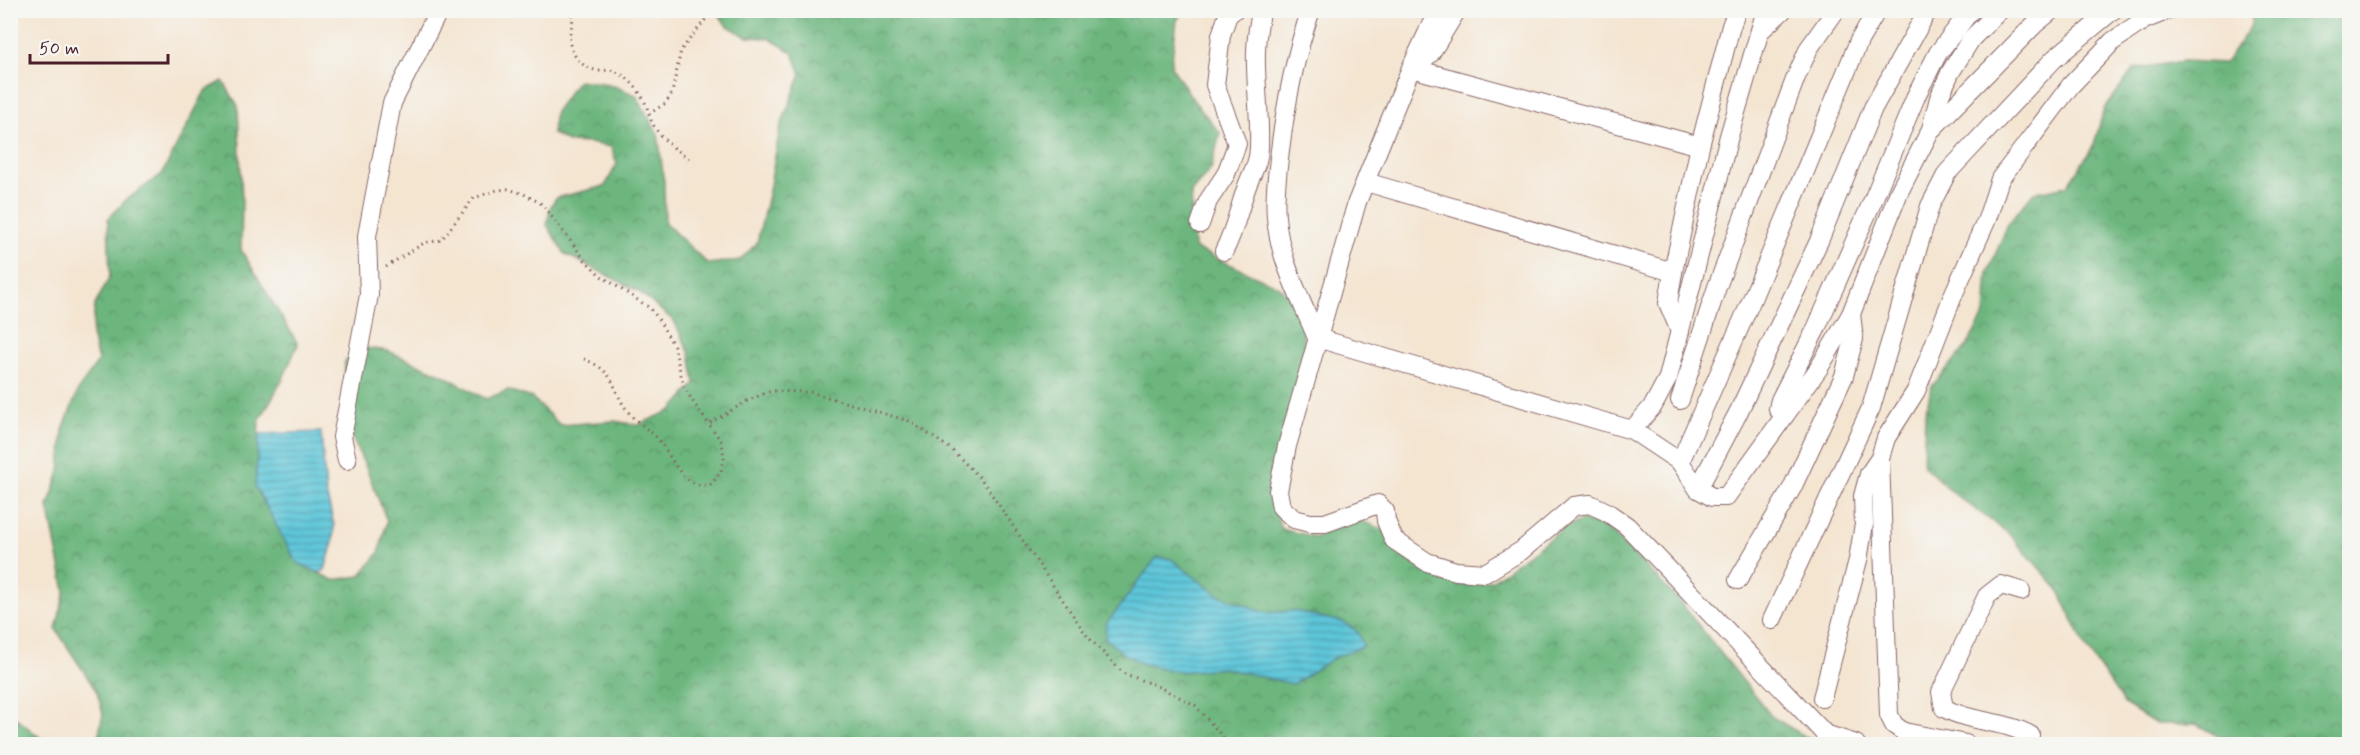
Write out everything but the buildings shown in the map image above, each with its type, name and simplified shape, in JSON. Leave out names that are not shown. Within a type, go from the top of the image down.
[{"type":"street","points":[[347,460],[342,437],[369,295],[367,236],[392,103],[439,10]]},
{"type":"street","points":[[1200,224],[1208,201],[1226,174],[1237,144],[1215,85],[1221,35],[1228,15],[1234,10]]},
{"type":"street","points":[[1224,251],[1231,239],[1247,186],[1257,165],[1259,123],[1257,29],[1262,10]]},
{"type":"street","points":[[1311,10],[1302,36],[1283,123],[1275,207],[1287,267],[1317,338]]},
{"type":"street","points":[[1437,10],[1357,202],[1287,446],[1278,491],[1281,507],[1293,519],[1310,523],[1325,523],[1378,504],[1385,511],[1386,521],[1394,540],[1427,562],[1456,571],[1485,573],[1521,551],[1574,506],[1590,504],[1607,512],[1627,526],[1825,734],[1856,744]]},
{"type":"street","points":[[1411,68],[1430,54],[1457,10]]},
{"type":"street","points":[[1680,331],[1668,303],[1673,272],[1700,146],[1737,10]]},
{"type":"street","points":[[1632,430],[1653,406],[1668,378],[1729,136],[1766,10]]},
{"type":"street","points":[[1760,31],[1783,10]]},
{"type":"street","points":[[1680,400],[1717,287],[1796,76],[1809,48],[1836,10]]},
{"type":"street","points":[[1680,462],[1752,300],[1858,40],[1877,10]]},
{"type":"street","points":[[1698,489],[1738,413],[1819,241],[1873,108],[1928,10]]},
{"type":"street","points":[[1785,415],[1778,409],[1780,400],[1815,331],[1917,94],[1938,53],[1971,10]]},
{"type":"street","points":[[1317,338],[1632,430],[1680,462],[1698,489],[1712,497],[1726,496],[1819,368],[1851,314],[1899,192],[1931,129],[1939,99],[1950,73],[1971,39],[2000,10]]},
{"type":"street","points":[[1931,129],[2011,47],[2052,10]]},
{"type":"street","points":[[1772,620],[1871,408],[1930,206],[1947,173],[2054,59],[2113,10]]},
{"type":"street","points":[[1822,698],[1858,560],[1864,524],[1863,496],[1869,474],[1880,458],[1886,438],[1916,391],[1954,293],[1987,219],[2000,179],[2071,85],[2113,41],[2144,20],[2169,10]]},
{"type":"street","points":[[1411,68],[1700,146]]},
{"type":"street","points":[[1365,182],[1673,272]]},
{"type":"street","points":[[1738,580],[1792,488],[1835,395],[1854,339],[1851,314]]},
{"type":"street","points":[[1880,458],[1889,715],[1894,725],[1904,732],[1966,744]]},
{"type":"street","points":[[2021,591],[2001,585],[1988,596],[1941,692],[1944,708],[1959,716],[2016,727],[2030,735],[2028,744]]},
{"type":"path","points":[[568,10],[573,16],[569,41],[574,57],[586,67],[599,71],[612,70],[627,78],[647,104],[654,127],[660,136],[690,160]]},
{"type":"path","points":[[649,114],[666,103],[672,93],[681,50],[713,10]]},
{"type":"path","points":[[367,262],[380,270],[424,243],[441,240],[474,198],[497,190],[508,189],[543,204],[585,260],[601,276],[650,308],[674,346],[684,387],[694,405],[722,442],[724,458],[721,471],[712,484],[702,487],[689,481],[675,466],[657,438],[630,414],[611,377],[598,364],[584,359]]},
{"type":"path","points":[[710,424],[749,400],[771,391],[810,392],[909,421],[951,449],[982,480],[1087,636],[1123,673],[1159,687],[1195,705],[1229,744]]},
{"type":"green space","points":[[2254,10],[2349,11],[2349,744],[2229,744],[2196,724],[2156,724],[2124,704],[2085,646],[2058,589],[2008,533],[1954,494],[1923,465],[1925,414],[1932,386],[1966,347],[1985,314],[1988,272],[2008,224],[2033,193],[2067,186],[2094,145],[2104,109],[2134,69],[2183,61],[2225,63],[2250,28]]},
{"type":"green space","points":[[717,11],[1184,11],[1177,20],[1171,66],[1194,101],[1220,133],[1211,169],[1191,192],[1194,248],[1280,287],[1299,308],[1305,349],[1269,491],[1281,529],[1316,537],[1347,523],[1361,521],[1386,530],[1398,550],[1415,565],[1442,581],[1473,585],[1493,580],[1565,527],[1583,520],[1609,529],[1680,602],[1772,717],[1818,744],[92,744],[97,742],[103,714],[97,692],[56,629],[65,591],[48,506],[60,472],[63,430],[79,388],[98,362],[92,334],[95,305],[110,276],[108,219],[126,200],[162,174],[205,91],[223,81],[238,106],[242,201],[241,250],[298,344],[282,381],[259,421],[256,486],[296,562],[333,580],[360,576],[379,553],[387,521],[344,420],[345,361],[360,347],[388,351],[443,375],[486,399],[508,390],[532,398],[560,425],[614,421],[638,425],[672,410],[695,384],[690,354],[674,321],[638,291],[565,254],[547,225],[550,208],[556,198],[605,186],[617,164],[611,147],[568,142],[552,133],[555,112],[578,80],[609,84],[636,95],[658,134],[664,182],[665,223],[708,264],[740,260],[757,243],[780,128],[801,74],[793,53],[769,38],[747,37],[726,25]]},
{"type":"green space","points":[[11,714],[48,744],[11,744]]},
{"type":"water","points":[[321,432],[326,493],[334,525],[333,542],[325,570],[319,573],[296,562],[255,486],[259,434]]},
{"type":"water","points":[[1157,557],[1171,559],[1217,594],[1266,613],[1294,611],[1343,622],[1357,631],[1364,646],[1334,658],[1293,684],[1223,668],[1180,672],[1143,664],[1122,653],[1105,638],[1106,624]]}]
